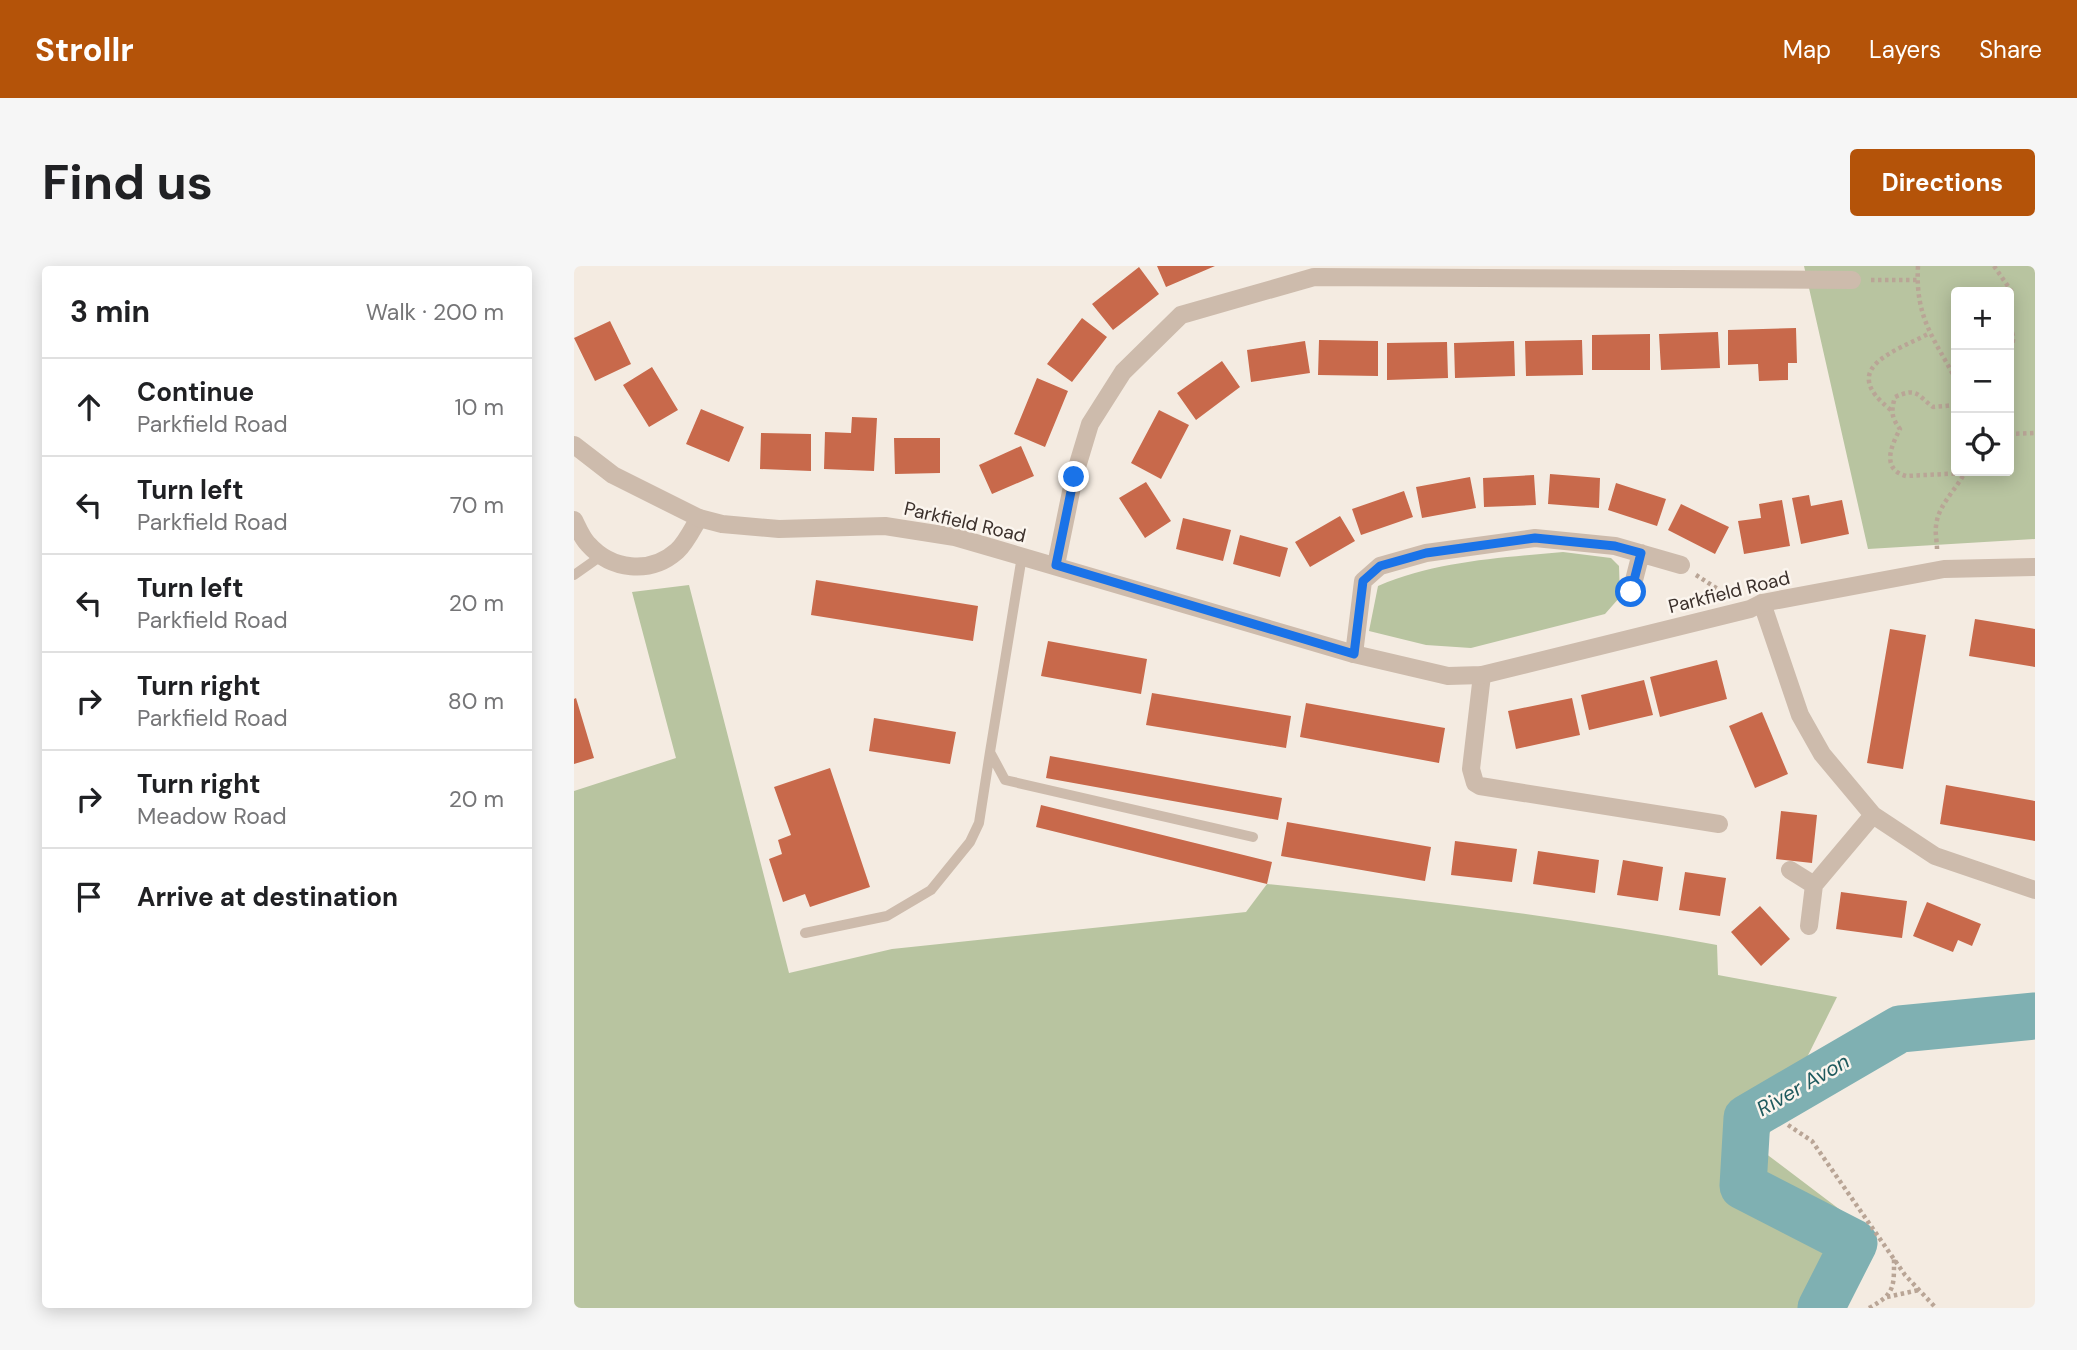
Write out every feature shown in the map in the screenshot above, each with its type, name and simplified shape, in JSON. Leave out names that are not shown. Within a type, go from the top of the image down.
[{"type":"street","points":[[1056,565],[1074,477],[1090,424],[1123,372],[1181,315],[1314,277],[1807,272],[1852,280]]},
{"type":"street","name":"Parkfield Road","points":[[575,450],[613,475],[699,518],[722,524],[779,529],[886,526],[956,537],[1354,654],[1448,676],[1482,675],[1756,606],[1938,570],[2035,567]]},
{"type":"street","points":[[574,520],[586,543],[601,556],[619,565],[636,568],[654,564],[678,551],[699,518]]},
{"type":"street","name":"Parkfield Road","points":[[1354,654],[1363,581],[1380,566],[1426,553],[1535,538],[1615,546],[1681,565]]},
{"type":"street","points":[[1631,592],[1641,553]]},
{"type":"street","points":[[1756,606],[1800,715],[1822,754],[1873,815],[1935,856],[2035,890]]},
{"type":"street","points":[[1482,675],[1471,769],[1475,783],[1488,788],[1719,824]]},
{"type":"street","points":[[1809,926],[1814,884],[1873,815]]},
{"type":"street","points":[[1790,870],[1814,884]]},
{"type":"lane","points":[[574,575],[601,556]]},
{"type":"lane","points":[[805,933],[887,916],[931,890],[970,842],[979,823],[1022,556]]},
{"type":"lane","points":[[990,752],[1005,779],[1253,837]]},
{"type":"path","points":[[1918,266],[1917,281],[1924,322],[1951,371]]},
{"type":"path","points":[[1994,266],[2009,287]]},
{"type":"path","points":[[1852,280],[1917,281]]},
{"type":"path","points":[[1891,410],[1879,401],[1869,386],[1868,375],[1872,366],[1880,358],[1930,333]]},
{"type":"path","points":[[1951,405],[1933,407],[1924,397],[1915,393],[1906,392],[1895,397],[1891,410],[1893,420],[1900,429],[1890,454],[1891,465],[1897,473],[1920,476],[1951,473]]},
{"type":"path","points":[[2014,434],[2035,433]]},
{"type":"path","points":[[1938,570],[1936,526],[1941,508],[1963,476]]},
{"type":"path","points":[[1681,565],[1756,606]]},
{"type":"path","points":[[1788,1125],[1812,1140],[1894,1258],[1936,1308]]},
{"type":"path","points":[[1886,1297],[1894,1283],[1894,1258]]},
{"type":"path","points":[[1869,1308],[1886,1297],[1920,1290]]},
{"type":"green space","points":[[1804,266],[2035,266],[2035,539],[1868,549]]},
{"type":"green space","points":[[1563,552],[1611,558],[1619,566],[1620,597],[1605,614],[1471,648],[1426,645],[1369,631],[1378,586],[1446,566]]},
{"type":"green space","points":[[689,585],[789,973],[892,949],[1246,912],[1267,884],[1493,910],[1717,945],[1718,975],[1837,997],[1761,1150],[1847,1215],[1829,1308],[574,1308],[574,791],[676,758],[632,592]]},
{"type":"building","points":[[1157,266],[1215,266],[1166,287]]},
{"type":"building","points":[[1139,267],[1159,294],[1113,330],[1092,304]]},
{"type":"building","points":[[1082,318],[1107,337],[1072,382],[1047,364]]},
{"type":"building","points":[[610,321],[631,364],[595,381],[574,338]]},
{"type":"building","points":[[1796,328],[1797,363],[1788,363],[1788,380],[1759,381],[1758,364],[1728,365],[1728,330]]},
{"type":"building","points":[[1718,332],[1720,368],[1661,370],[1659,334]]},
{"type":"building","points":[[1650,334],[1650,370],[1592,370],[1592,335]]},
{"type":"building","points":[[1319,340],[1378,341],[1378,376],[1318,375]]},
{"type":"building","points":[[1582,340],[1583,375],[1526,376],[1525,341]]},
{"type":"building","points":[[1305,341],[1310,373],[1251,382],[1247,350]]},
{"type":"building","points":[[1514,341],[1515,376],[1455,378],[1454,343]]},
{"type":"building","points":[[1447,342],[1448,378],[1387,380],[1387,343]]},
{"type":"building","points":[[1222,361],[1240,387],[1196,420],[1177,393]]},
{"type":"building","points":[[652,367],[678,410],[649,427],[623,385]]},
{"type":"building","points":[[1037,378],[1068,391],[1045,447],[1014,434]]},
{"type":"building","points":[[701,409],[744,427],[729,462],[686,444]]},
{"type":"building","points":[[1159,410],[1189,425],[1161,479],[1131,463]]},
{"type":"building","points":[[852,417],[877,418],[874,471],[824,469],[825,432],[851,433]]},
{"type":"building","points":[[761,433],[811,434],[811,471],[760,469]]},
{"type":"building","points":[[894,438],[940,438],[940,473],[895,474]]},
{"type":"building","points":[[1021,446],[1034,476],[992,494],[979,465]]},
{"type":"building","points":[[1550,474],[1600,478],[1599,508],[1548,504]]},
{"type":"building","points":[[1534,475],[1536,505],[1484,507],[1483,478]]},
{"type":"building","points":[[1470,477],[1476,508],[1422,518],[1416,487]]},
{"type":"building","points":[[1146,482],[1171,521],[1145,538],[1119,498]]},
{"type":"building","points":[[1616,483],[1666,499],[1657,526],[1608,510]]},
{"type":"building","points":[[1404,491],[1413,517],[1361,535],[1352,509]]},
{"type":"building","points":[[1809,495],[1811,506],[1842,500],[1849,534],[1801,544],[1792,498]]},
{"type":"building","points":[[1782,500],[1790,546],[1744,554],[1738,521],[1761,518],[1759,504]]},
{"type":"building","points":[[1681,504],[1729,527],[1715,554],[1668,530]]},
{"type":"building","points":[[1340,516],[1355,541],[1310,567],[1295,542]]},
{"type":"building","points":[[1183,518],[1231,530],[1223,561],[1176,549]]},
{"type":"building","points":[[1240,535],[1288,548],[1280,577],[1233,564]]},
{"type":"building","points":[[816,580],[978,606],[973,641],[811,615]]},
{"type":"building","points":[[1975,619],[2035,629],[2035,667],[1969,656]]},
{"type":"building","points":[[1890,629],[1926,635],[1903,769],[1867,763]]},
{"type":"building","points":[[1048,641],[1147,659],[1141,694],[1041,676]]},
{"type":"building","points":[[1717,660],[1727,699],[1660,717],[1650,677]]},
{"type":"building","points":[[1644,680],[1653,715],[1589,730],[1581,695]]},
{"type":"building","points":[[1152,693],[1291,716],[1286,748],[1146,725]]},
{"type":"building","points":[[576,698],[594,758],[574,764],[574,699]]},
{"type":"building","points":[[1572,698],[1580,735],[1516,749],[1508,711]]},
{"type":"building","points":[[1306,703],[1445,728],[1439,763],[1300,737]]},
{"type":"building","points":[[1762,712],[1788,774],[1755,788],[1729,726]]},
{"type":"building","points":[[874,718],[956,732],[950,764],[869,751]]},
{"type":"building","points":[[1050,756],[1282,798],[1278,820],[1046,778]]},
{"type":"building","points":[[830,768],[870,887],[810,907],[805,894],[783,902],[769,859],[782,854],[778,840],[791,835],[774,787]]},
{"type":"building","points":[[1946,785],[2035,801],[2035,841],[1940,824]]},
{"type":"building","points":[[1041,805],[1272,862],[1267,884],[1036,827]]},
{"type":"building","points":[[1781,811],[1817,815],[1812,863],[1776,859]]},
{"type":"building","points":[[1287,822],[1431,847],[1425,881],[1281,856]]},
{"type":"building","points":[[1455,841],[1517,849],[1512,882],[1451,875]]},
{"type":"building","points":[[1538,851],[1599,860],[1595,893],[1533,884]]},
{"type":"building","points":[[1623,860],[1663,867],[1658,901],[1617,895]]},
{"type":"building","points":[[1685,872],[1726,878],[1720,916],[1679,910]]},
{"type":"building","points":[[1841,892],[1907,901],[1902,938],[1836,929]]},
{"type":"building","points":[[1927,902],[1981,924],[1972,946],[1958,940],[1953,952],[1913,936]]},
{"type":"building","points":[[1760,906],[1790,939],[1761,966],[1731,932]]},
{"type":"waterway","name":"River Avon","points":[[1821,1308],[1854,1243],[1743,1186],[1747,1118],[1900,1029],[2035,1016]]},
{"type":"route","points":[[1074,477],[1056,565],[1354,654],[1363,581],[1380,566],[1426,553],[1535,538],[1615,546],[1641,553],[1631,592]]}]
